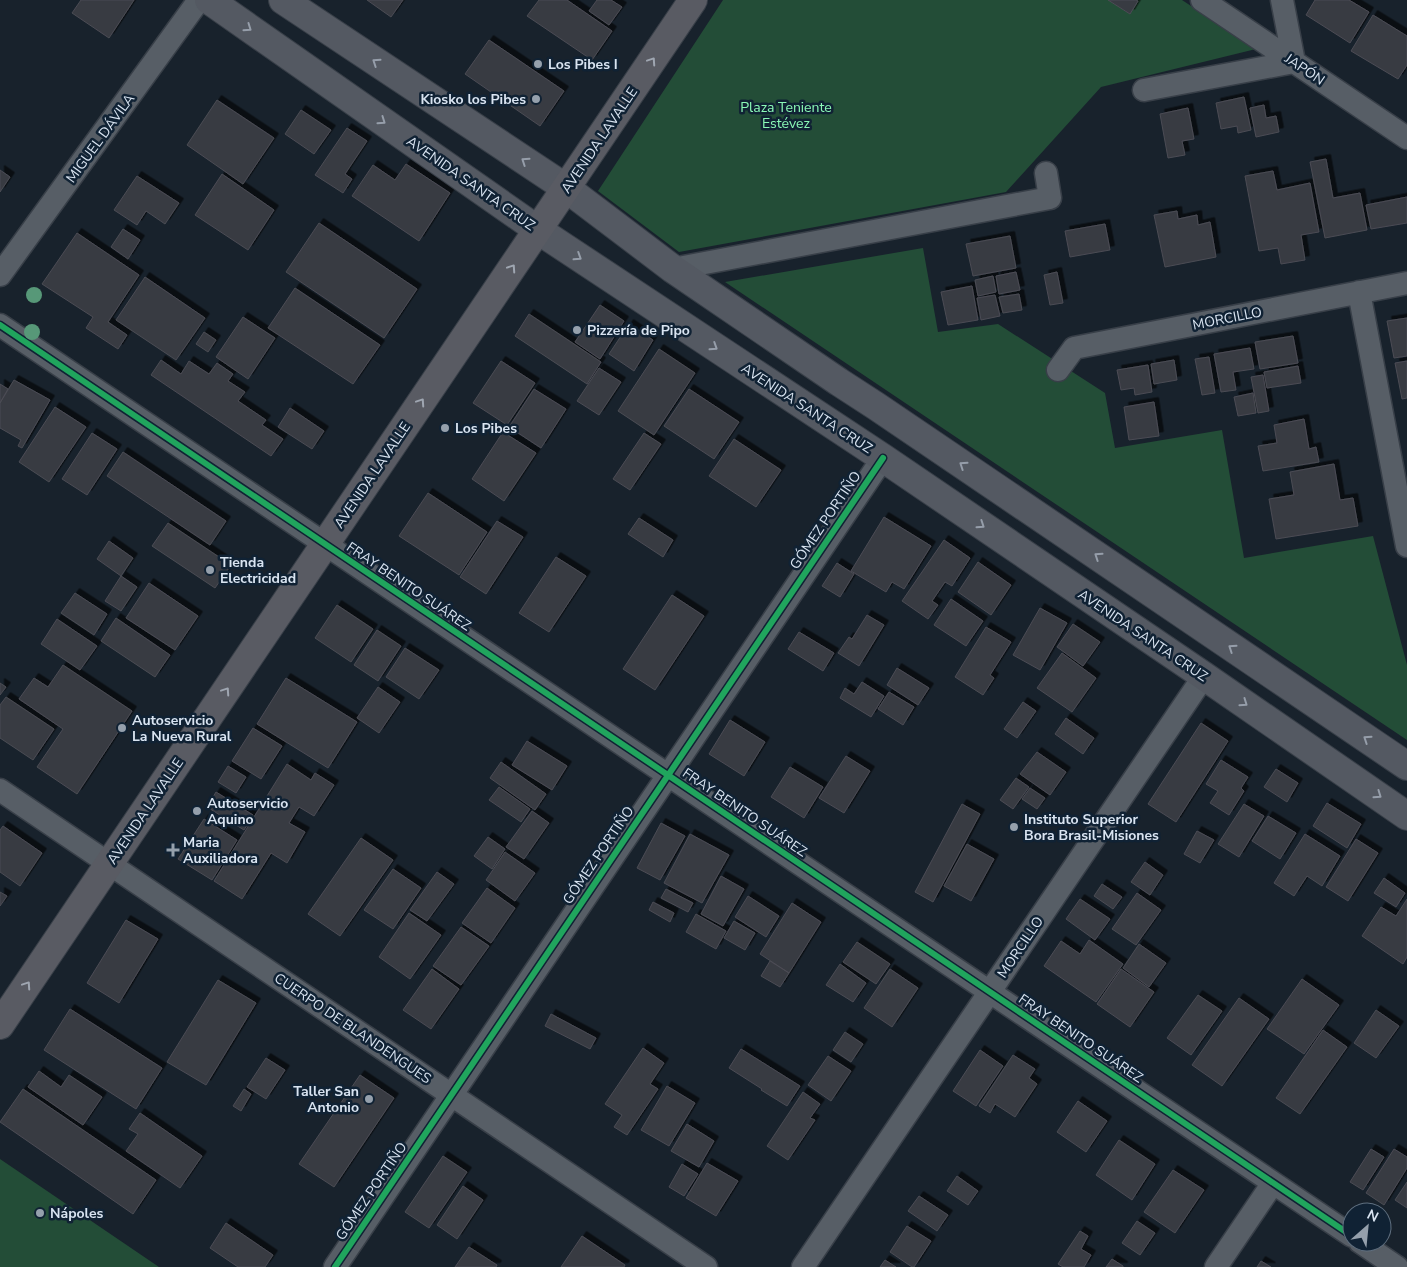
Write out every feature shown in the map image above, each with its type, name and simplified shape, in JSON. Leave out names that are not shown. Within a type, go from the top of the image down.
[{"type":"main road","name":"AVENIDA SANTA CRUZ","points":[[208,0],[538,230],[882,458],[1407,816]]},
{"type":"main road","points":[[283,0],[566,188],[673,269],[1407,766]]},
{"type":"main road","name":"AVENIDA LAVALLE","points":[[0,1025],[693,0]]},
{"type":"street","name":"MIGUEL DÁVILA","points":[[0,275],[199,0]]},
{"type":"street","name":"JAPÓN","points":[[1202,0],[1407,138]]},
{"type":"street","points":[[1144,90],[1294,62],[1282,0]]},
{"type":"street","points":[[673,269],[1050,198],[1046,173]]},
{"type":"street","name":"MORCILLO","points":[[1058,370],[1074,348],[1407,283]]},
{"type":"street","points":[[1359,292],[1407,546]]},
{"type":"street","name":"FRAY BENITO SUÁREZ","points":[[0,325],[1342,1229]]},
{"type":"street","name":"GÓMEZ PORTIÑO","points":[[334,1267],[882,458]]},
{"type":"street","name":"MORCILLO","points":[[803,1267],[1204,676]]},
{"type":"street","name":"CUERPO DE BLANDENGUES","points":[[0,790],[706,1267]]},
{"type":"street","points":[[1216,1267],[1273,1183]]},
{"type":"street","points":[[1375,1252],[1398,1267]]},
{"type":"green space","name":"Plaza Teniente Estévez","points":[[723,0],[1182,0],[1256,49],[1101,87],[1006,192],[679,252],[598,191]]},
{"type":"green space","points":[[923,248],[938,332],[998,324],[1105,393],[1115,448],[1222,430],[1244,558],[1373,536],[1407,665],[1407,740],[725,282]]},
{"type":"green space","name":"Nápoles","points":[[0,1159],[159,1267],[0,1267]]},
{"type":"building","points":[[81,0],[134,0],[109,38],[72,13]]},
{"type":"building","points":[[367,0],[403,0],[391,17]]},
{"type":"building","points":[[539,0],[567,0],[612,31],[592,60],[527,16]]},
{"type":"building","points":[[597,0],[611,0],[622,7],[609,25],[589,11]]},
{"type":"building","points":[[1108,0],[1136,0],[1138,1],[1130,14]]},
{"type":"building","points":[[1315,0],[1349,0],[1369,12],[1350,43],[1306,15]]},
{"type":"building","points":[[1373,15],[1407,36],[1407,65],[1398,79],[1351,51]]},
{"type":"building","points":[[489,40],[564,91],[540,126],[465,74]]},
{"type":"building","points":[[1244,97],[1251,130],[1238,133],[1237,126],[1221,129],[1216,103]]},
{"type":"building","points":[[217,100],[274,138],[243,184],[187,145]]},
{"type":"building","points":[[1264,105],[1266,118],[1276,116],[1279,132],[1256,137],[1250,108]]},
{"type":"building","points":[[1188,108],[1194,139],[1182,141],[1185,155],[1168,158],[1160,114]]},
{"type":"building","points":[[301,110],[331,130],[314,154],[285,134]]},
{"type":"building","points":[[347,128],[367,141],[345,174],[352,179],[343,193],[315,175]]},
{"type":"building","points":[[1326,159],[1333,198],[1360,193],[1367,230],[1325,238],[1310,162]]},
{"type":"building","points":[[406,164],[450,193],[419,241],[352,196],[373,165],[395,180]]},
{"type":"building","points":[[0,170],[10,177],[0,192]]},
{"type":"building","points":[[1273,171],[1277,190],[1310,183],[1319,232],[1301,235],[1305,260],[1281,264],[1278,248],[1259,251],[1245,176]]},
{"type":"building","points":[[222,174],[274,210],[248,250],[195,215]]},
{"type":"building","points":[[137,176],[179,203],[165,224],[146,211],[137,225],[114,210]]},
{"type":"building","points":[[1407,197],[1407,223],[1371,229],[1366,205]]},
{"type":"building","points":[[1177,211],[1178,219],[1197,215],[1198,225],[1210,222],[1216,257],[1165,267],[1154,215]]},
{"type":"building","points":[[319,223],[417,289],[384,338],[286,272]]},
{"type":"building","points":[[1105,224],[1110,250],[1070,257],[1065,231]]},
{"type":"building","points":[[123,229],[140,240],[128,259],[111,247]]},
{"type":"building","points":[[77,233],[139,275],[108,322],[127,335],[118,349],[86,328],[93,317],[42,284]]},
{"type":"building","points":[[1010,236],[1016,268],[973,276],[966,244]]},
{"type":"building","points":[[1016,272],[1020,290],[999,294],[996,276]]},
{"type":"building","points":[[1057,272],[1063,303],[1050,305],[1044,275]]},
{"type":"building","points":[[993,276],[996,292],[978,296],[975,280]]},
{"type":"building","points":[[145,277],[205,318],[176,360],[116,320]]},
{"type":"building","points":[[972,286],[978,320],[948,325],[941,292]]},
{"type":"building","points":[[295,288],[380,345],[353,384],[268,328]]},
{"type":"building","points":[[1019,294],[1022,310],[1003,313],[999,297]]},
{"type":"building","points":[[995,295],[1000,316],[981,320],[977,298]]},
{"type":"building","points":[[600,305],[624,321],[600,359],[575,342]]},
{"type":"building","points":[[529,314],[601,362],[587,384],[515,336]]},
{"type":"building","points":[[243,317],[275,338],[248,379],[216,357]]},
{"type":"building","points":[[1407,318],[1407,356],[1394,358],[1387,321]]},
{"type":"building","points":[[629,324],[653,340],[634,371],[609,354]]},
{"type":"building","points":[[204,332],[216,340],[208,352],[196,344]]},
{"type":"building","points":[[1293,336],[1298,363],[1260,369],[1255,342]]},
{"type":"building","points":[[1250,348],[1254,369],[1233,372],[1236,390],[1221,392],[1214,354]]},
{"type":"building","points":[[659,349],[695,373],[654,435],[618,411]]},
{"type":"building","points":[[1209,357],[1215,393],[1202,395],[1195,359]]},
{"type":"building","points":[[161,360],[181,374],[189,361],[209,374],[217,363],[233,374],[228,381],[245,392],[238,401],[266,420],[262,425],[283,439],[271,456],[151,375]]},
{"type":"building","points":[[1174,360],[1177,380],[1154,384],[1151,364]]},
{"type":"building","points":[[501,361],[535,383],[507,425],[473,403]]},
{"type":"building","points":[[1407,361],[1407,398],[1402,399],[1395,363]]},
{"type":"building","points":[[1148,365],[1152,392],[1135,395],[1134,388],[1121,390],[1117,370]]},
{"type":"building","points":[[1298,366],[1301,383],[1267,388],[1264,372]]},
{"type":"building","points":[[599,368],[621,382],[599,415],[577,401]]},
{"type":"building","points":[[1263,375],[1269,411],[1258,413],[1251,377]]},
{"type":"building","points":[[14,380],[50,400],[22,448],[18,446],[21,440],[0,428],[0,403]]},
{"type":"building","points":[[0,384],[8,389],[0,403]]},
{"type":"building","points":[[534,389],[566,409],[541,448],[509,427]]},
{"type":"building","points":[[689,389],[739,422],[714,459],[664,426]]},
{"type":"building","points":[[1253,393],[1256,413],[1238,416],[1234,397]]},
{"type":"building","points":[[1154,402],[1159,436],[1129,440],[1124,407]]},
{"type":"building","points":[[55,407],[86,427],[49,482],[19,462]]},
{"type":"building","points":[[290,408],[324,431],[312,449],[278,427]]},
{"type":"building","points":[[1304,419],[1309,449],[1316,447],[1319,462],[1263,471],[1258,446],[1277,443],[1274,425]]},
{"type":"building","points":[[503,432],[536,453],[504,501],[472,479]]},
{"type":"building","points":[[92,433],[117,449],[87,495],[62,479]]},
{"type":"building","points":[[644,433],[661,444],[630,490],[613,479]]},
{"type":"building","points":[[734,439],[781,470],[756,507],[709,476]]},
{"type":"building","points":[[123,452],[226,521],[210,545],[107,476]]},
{"type":"building","points":[[1334,464],[1340,500],[1353,498],[1358,526],[1276,539],[1269,499],[1294,495],[1290,472]]},
{"type":"building","points":[[428,493],[487,532],[459,575],[399,536]]},
{"type":"building","points":[[884,517],[931,546],[904,589],[892,582],[886,592],[851,571]]},
{"type":"building","points":[[639,518],[673,540],[663,557],[628,534]]},
{"type":"building","points":[[497,521],[523,537],[486,594],[460,577]]},
{"type":"building","points":[[168,523],[231,565],[215,588],[152,546]]},
{"type":"building","points":[[944,540],[970,558],[952,586],[945,582],[932,601],[938,605],[928,619],[902,601]]},
{"type":"building","points":[[109,541],[133,558],[121,576],[97,559]]},
{"type":"building","points":[[556,557],[586,576],[549,632],[519,613]]},
{"type":"building","points":[[978,562],[1011,585],[991,615],[958,592]]},
{"type":"building","points":[[837,563],[854,574],[840,597],[822,586]]},
{"type":"building","points":[[121,576],[137,587],[121,611],[105,601]]},
{"type":"building","points":[[149,583],[198,616],[175,650],[126,618]]},
{"type":"building","points":[[75,593],[107,614],[94,635],[61,613]]},
{"type":"building","points":[[672,595],[704,616],[655,690],[623,669]]},
{"type":"building","points":[[951,599],[983,621],[966,646],[934,625]]},
{"type":"building","points":[[337,605],[373,629],[351,662],[315,638]]},
{"type":"building","points":[[1040,608],[1067,623],[1040,670],[1013,655]]},
{"type":"building","points":[[867,615],[884,625],[859,666],[838,653],[849,637],[852,639]]},
{"type":"building","points":[[116,618],[170,655],[155,677],[101,641]]},
{"type":"building","points":[[57,619],[97,646],[80,670],[41,644]]},
{"type":"building","points":[[1073,624],[1100,642],[1083,666],[1057,647]]},
{"type":"building","points":[[986,627],[1011,642],[990,675],[994,678],[983,695],[955,677]]},
{"type":"building","points":[[377,630],[401,646],[378,681],[354,665]]},
{"type":"building","points":[[799,632],[834,653],[823,671],[788,649]]},
{"type":"building","points":[[405,648],[439,670],[419,699],[386,677]]},
{"type":"building","points":[[1062,653],[1096,678],[1072,712],[1037,688]]},
{"type":"building","points":[[63,665],[132,711],[77,794],[37,767],[63,729],[19,699],[34,678],[48,687]]},
{"type":"building","points":[[897,668],[929,688],[918,705],[887,685]]},
{"type":"building","points":[[286,678],[357,722],[328,768],[257,724]]},
{"type":"building","points":[[862,682],[884,696],[871,717],[840,698],[845,688],[854,694]]},
{"type":"building","points":[[0,683],[6,687],[0,695]]},
{"type":"building","points":[[378,687],[400,702],[379,733],[357,718]]},
{"type":"building","points":[[889,692],[914,707],[903,725],[878,709]]},
{"type":"building","points":[[6,697],[54,729],[33,760],[0,738],[0,705]]},
{"type":"building","points":[[1023,702],[1036,711],[1017,738],[1004,729]]},
{"type":"building","points":[[1066,718],[1094,738],[1083,754],[1055,734]]},
{"type":"building","points":[[730,720],[765,742],[744,776],[709,754]]},
{"type":"building","points":[[1201,723],[1228,741],[1176,822],[1148,804]]},
{"type":"building","points":[[253,728],[282,746],[261,779],[232,761]]},
{"type":"building","points":[[527,741],[567,766],[552,790],[512,765]]},
{"type":"building","points":[[1037,752],[1066,772],[1050,795],[1020,774]]},
{"type":"building","points":[[846,756],[870,771],[844,813],[819,798]]},
{"type":"building","points":[[1221,760],[1248,777],[1241,788],[1244,791],[1229,815],[1210,803],[1218,791],[1206,784]]},
{"type":"building","points":[[501,762],[546,794],[535,810],[490,778]]},
{"type":"building","points":[[287,764],[311,780],[315,773],[334,785],[314,816],[299,807],[289,823],[305,832],[287,863],[271,853],[242,899],[214,881]]},
{"type":"building","points":[[228,766],[246,777],[236,793],[218,782]]},
{"type":"building","points":[[790,767],[823,787],[804,818],[771,797]]},
{"type":"building","points":[[1276,769],[1298,783],[1287,802],[1264,787]]},
{"type":"building","points":[[1016,778],[1029,787],[1013,809],[1000,800]]},
{"type":"building","points":[[499,787],[530,809],[521,822],[489,800]]},
{"type":"building","points":[[1030,788],[1045,798],[1037,809],[1022,799]]},
{"type":"building","points":[[216,792],[253,815],[244,830],[207,807]]},
{"type":"building","points":[[1327,803],[1361,824],[1347,848],[1313,826]]},
{"type":"building","points":[[962,804],[980,814],[933,902],[915,892]]},
{"type":"building","points":[[1244,804],[1264,816],[1239,857],[1218,844]]},
{"type":"building","points":[[532,811],[549,823],[524,859],[506,847]]},
{"type":"building","points":[[1268,816],[1296,833],[1280,859],[1252,841]]},
{"type":"building","points":[[204,819],[237,840],[212,880],[178,859]]},
{"type":"building","points":[[661,823],[685,836],[660,880],[637,868]]},
{"type":"building","points":[[3,826],[42,853],[20,886],[0,872],[0,830]]},
{"type":"building","points":[[1197,831],[1214,840],[1200,863],[1184,854]]},
{"type":"building","points":[[690,834],[729,855],[702,903],[664,883]]},
{"type":"building","points":[[1305,834],[1340,856],[1322,886],[1307,876],[1294,896],[1274,883]]},
{"type":"building","points":[[488,837],[505,849],[492,869],[474,856]]},
{"type":"building","points":[[361,838],[393,860],[340,936],[308,914]]},
{"type":"building","points":[[1356,839],[1378,853],[1348,901],[1326,887]]},
{"type":"building","points":[[967,844],[994,859],[971,901],[944,886]]},
{"type":"building","points":[[505,852],[535,873],[515,901],[486,880]]},
{"type":"building","points":[[1145,862],[1163,875],[1150,895],[1131,882]]},
{"type":"building","points":[[393,869],[421,888],[393,929],[364,910]]},
{"type":"building","points":[[437,872],[454,884],[427,921],[410,910]]},
{"type":"building","points":[[721,876],[744,889],[723,926],[701,914]]},
{"type":"building","points":[[1384,878],[1405,893],[1396,907],[1374,893]]},
{"type":"building","points":[[1102,884],[1122,897],[1113,909],[1094,896]]},
{"type":"building","points":[[487,888],[515,908],[491,943],[462,923]]},
{"type":"building","points":[[666,889],[693,903],[688,912],[661,898]]},
{"type":"building","points":[[0,892],[7,896],[0,906]]},
{"type":"building","points":[[1137,893],[1161,910],[1136,945],[1112,929]]},
{"type":"building","points":[[748,896],[779,916],[766,937],[735,917]]},
{"type":"building","points":[[1080,899],[1110,919],[1095,940],[1066,919]]},
{"type":"building","points":[[1407,899],[1407,957],[1403,964],[1362,936],[1381,907],[1396,916]]},
{"type":"building","points":[[653,902],[674,913],[670,922],[649,910]]},
{"type":"building","points":[[792,903],[821,922],[789,973],[760,954]]},
{"type":"building","points":[[409,913],[441,935],[410,979],[379,957]]},
{"type":"building","points":[[696,914],[726,931],[716,949],[686,932]]},
{"type":"building","points":[[126,920],[158,939],[119,1003],[87,983]]},
{"type":"building","points":[[734,921],[755,933],[745,950],[724,938]]},
{"type":"building","points":[[461,927],[489,946],[461,985],[433,966]]},
{"type":"building","points":[[1089,940],[1123,964],[1096,1002],[1044,966],[1061,941],[1080,954]]},
{"type":"building","points":[[857,942],[890,964],[876,984],[843,962]]},
{"type":"building","points":[[1139,944],[1166,963],[1149,987],[1123,968]]},
{"type":"building","points":[[770,961],[789,973],[780,987],[761,976]]},
{"type":"building","points":[[840,964],[866,983],[853,1002],[826,985]]},
{"type":"building","points":[[432,969],[459,989],[431,1029],[403,1010]]},
{"type":"building","points":[[890,969],[918,988],[892,1027],[864,1008]]},
{"type":"building","points":[[1121,969],[1154,992],[1130,1027],[1097,1004]]},
{"type":"building","points":[[1302,979],[1339,1005],[1304,1054],[1267,1029]]},
{"type":"building","points":[[218,980],[256,1003],[206,1085],[167,1062]]},
{"type":"building","points":[[1198,995],[1222,1011],[1191,1055],[1167,1038]]},
{"type":"building","points":[[1239,998],[1269,1019],[1222,1086],[1192,1065]]},
{"type":"building","points":[[70,1009],[162,1068],[136,1109],[44,1050]]},
{"type":"building","points":[[1376,1010],[1399,1026],[1376,1058],[1354,1043]]},
{"type":"building","points":[[551,1014],[596,1038],[590,1049],[545,1026]]},
{"type":"building","points":[[1323,1030],[1347,1047],[1300,1114],[1276,1098]]},
{"type":"building","points":[[845,1032],[863,1044],[851,1062],[833,1050]]},
{"type":"building","points":[[643,1048],[664,1063],[650,1084],[658,1089],[627,1135],[614,1127],[622,1115],[605,1104]]},
{"type":"building","points":[[741,1049],[800,1086],[787,1106],[729,1068]]},
{"type":"building","points":[[980,1050],[1003,1066],[976,1106],[953,1091]]},
{"type":"building","points":[[1013,1055],[1035,1069],[1029,1078],[1037,1084],[1015,1117],[995,1104],[990,1113],[979,1106]]},
{"type":"building","points":[[828,1056],[851,1071],[831,1101],[808,1085]]},
{"type":"building","points":[[266,1058],[285,1070],[266,1099],[247,1087]]},
{"type":"building","points":[[39,1071],[61,1087],[69,1075],[102,1097],[83,1125],[28,1087]]},
{"type":"building","points":[[360,1075],[394,1098],[334,1187],[299,1164]]},
{"type":"building","points":[[667,1086],[695,1103],[669,1146],[641,1130]]},
{"type":"building","points":[[23,1089],[156,1180],[133,1214],[0,1122]]},
{"type":"building","points":[[244,1089],[251,1094],[241,1111],[233,1106]]},
{"type":"building","points":[[803,1092],[820,1104],[810,1118],[815,1120],[788,1160],[767,1146]]},
{"type":"building","points":[[1078,1101],[1107,1121],[1086,1152],[1057,1132]]},
{"type":"building","points":[[140,1113],[202,1156],[180,1188],[126,1151],[138,1134],[129,1129]]},
{"type":"building","points":[[687,1124],[714,1141],[699,1167],[671,1151]]},
{"type":"building","points":[[1119,1140],[1155,1164],[1132,1200],[1096,1175]]},
{"type":"building","points":[[1371,1149],[1384,1157],[1363,1190],[1350,1182]]},
{"type":"building","points":[[1394,1149],[1407,1157],[1407,1168],[1386,1202],[1380,1202],[1366,1193]]},
{"type":"building","points":[[443,1156],[467,1172],[429,1228],[405,1212]]},
{"type":"building","points":[[707,1163],[738,1181],[716,1216],[686,1198]]},
{"type":"building","points":[[682,1164],[698,1174],[684,1196],[669,1187]]},
{"type":"building","points":[[1173,1170],[1204,1190],[1175,1233],[1144,1212]]},
{"type":"building","points":[[957,1176],[978,1191],[968,1205],[947,1191]]},
{"type":"building","points":[[1407,1182],[1407,1208],[1395,1200]]},
{"type":"building","points":[[463,1186],[483,1200],[457,1239],[437,1225]]},
{"type":"building","points":[[919,1196],[948,1215],[937,1231],[908,1211]]},
{"type":"building","points":[[1137,1221],[1155,1233],[1140,1255],[1122,1243]]},
{"type":"building","points":[[226,1223],[273,1255],[265,1267],[238,1267],[210,1248]]},
{"type":"building","points":[[907,1226],[931,1241],[914,1267],[890,1252]]},
{"type":"building","points":[[1080,1231],[1088,1236],[1081,1249],[1091,1255],[1084,1267],[1063,1267],[1058,1264]]},
{"type":"building","points":[[582,1236],[625,1265],[624,1267],[561,1267]]},
{"type":"building","points":[[469,1247],[497,1265],[496,1267],[455,1267]]},
{"type":"building","points":[[1112,1259],[1123,1266],[1123,1267],[1106,1267]]},
{"type":"building","points":[[885,1260],[896,1267],[880,1267]]},
{"type":"building","points":[[1261,1261],[1271,1267],[1257,1267]]},
{"type":"cycle path","points":[[0,325],[1342,1229]]},
{"type":"cycle path","points":[[335,1267],[883,458]]},
{"type":"place","name":"Los Pibes I","points":[[538,64]]},
{"type":"place","name":"Kiosko los Pibes","points":[[536,99]]},
{"type":"place","name":"Pizzería de Pipo","points":[[577,330]]},
{"type":"place","name":"Los Pibes","points":[[445,428]]},
{"type":"place","name":"Tienda Electricidad","points":[[210,570]]},
{"type":"place","name":"Autoservicio La Nueva Rural","points":[[122,728]]},
{"type":"place","name":"Autoservicio Aquino","points":[[197,811]]},
{"type":"place","name":"Instituto Superior Bora Brasil-Misiones","points":[[1014,827]]},
{"type":"place","name":"Maria Auxiliadora","points":[[173,850]]},
{"type":"place","name":"Taller San Antonio","points":[[369,1099]]},
{"type":"place","name":"Nápoles","points":[[40,1213]]}]
